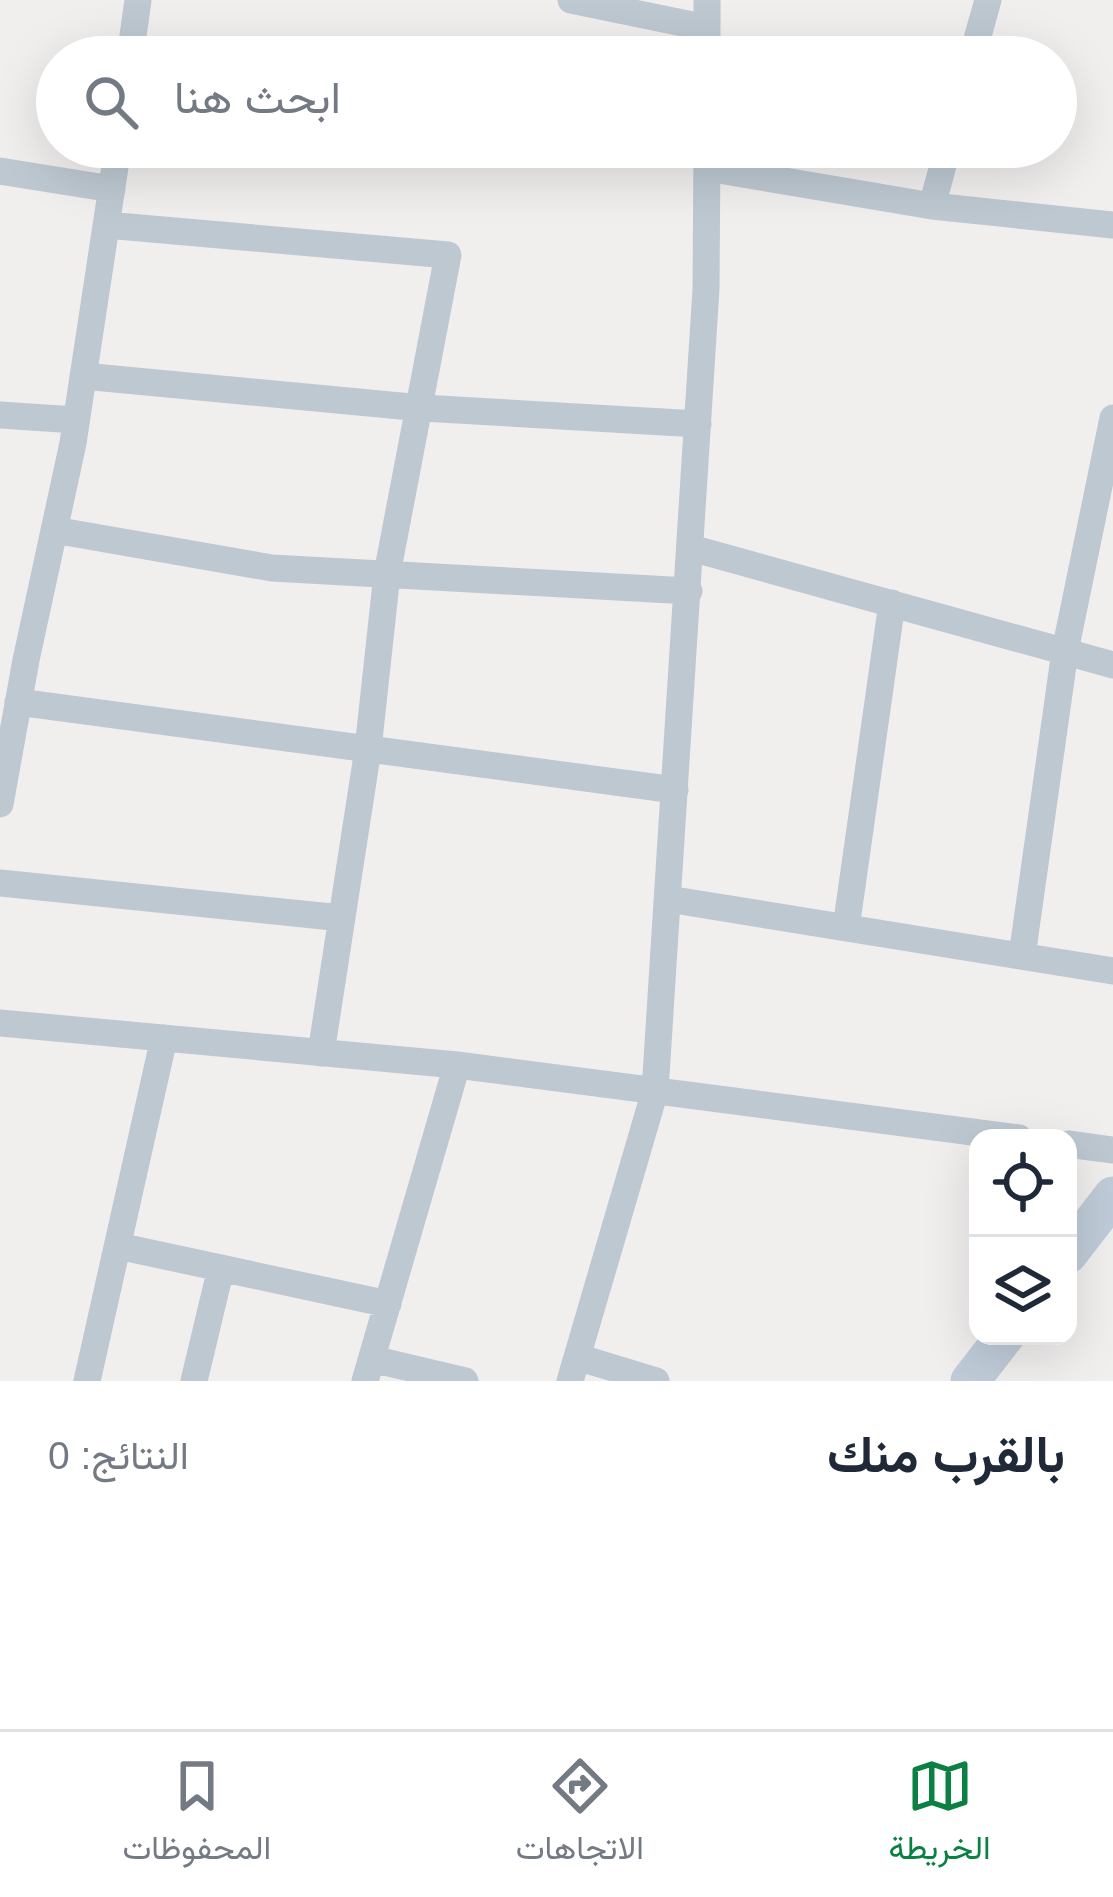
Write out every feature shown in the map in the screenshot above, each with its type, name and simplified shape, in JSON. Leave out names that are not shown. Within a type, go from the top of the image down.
[{"type":"street","points":[[133,36],[138,0]]},
{"type":"street","points":[[571,0],[707,14]]},
{"type":"street","points":[[978,36],[988,0]]},
{"type":"street","points":[[0,804],[6,730],[19,702],[76,420],[115,168]]},
{"type":"street","points":[[656,1381],[573,1369],[655,1091],[706,290],[707,168]]},
{"type":"street","points":[[758,168],[932,206],[1113,224]]},
{"type":"street","points":[[932,206],[942,168]]},
{"type":"street","points":[[0,171],[112,189]]},
{"type":"street","points":[[106,225],[448,255],[387,574],[368,749],[321,1053]]},
{"type":"street","points":[[83,376],[422,408],[698,424]]},
{"type":"street","points":[[0,415],[76,420]]},
{"type":"street","points":[[1022,956],[1065,651],[1106,486],[1113,418]]},
{"type":"street","points":[[54,530],[272,568],[689,591]]},
{"type":"street","points":[[691,548],[1113,665]]},
{"type":"street","points":[[847,928],[892,603]]},
{"type":"street","points":[[19,702],[675,790]]},
{"type":"street","points":[[0,883],[341,918]]},
{"type":"street","points":[[668,899],[1113,970]]},
{"type":"street","points":[[0,1024],[457,1065],[969,1132]]},
{"type":"street","points":[[87,1381],[164,1038]]},
{"type":"street","points":[[457,1065],[368,1370],[465,1381]]},
{"type":"street","points":[[1077,1145],[1113,1150]]},
{"type":"street","points":[[1077,1242],[1113,1196]]},
{"type":"street","points":[[118,1246],[388,1304]]},
{"type":"street","points":[[194,1381],[221,1268]]},
{"type":"street","points":[[970,1381],[998,1345]]}]
